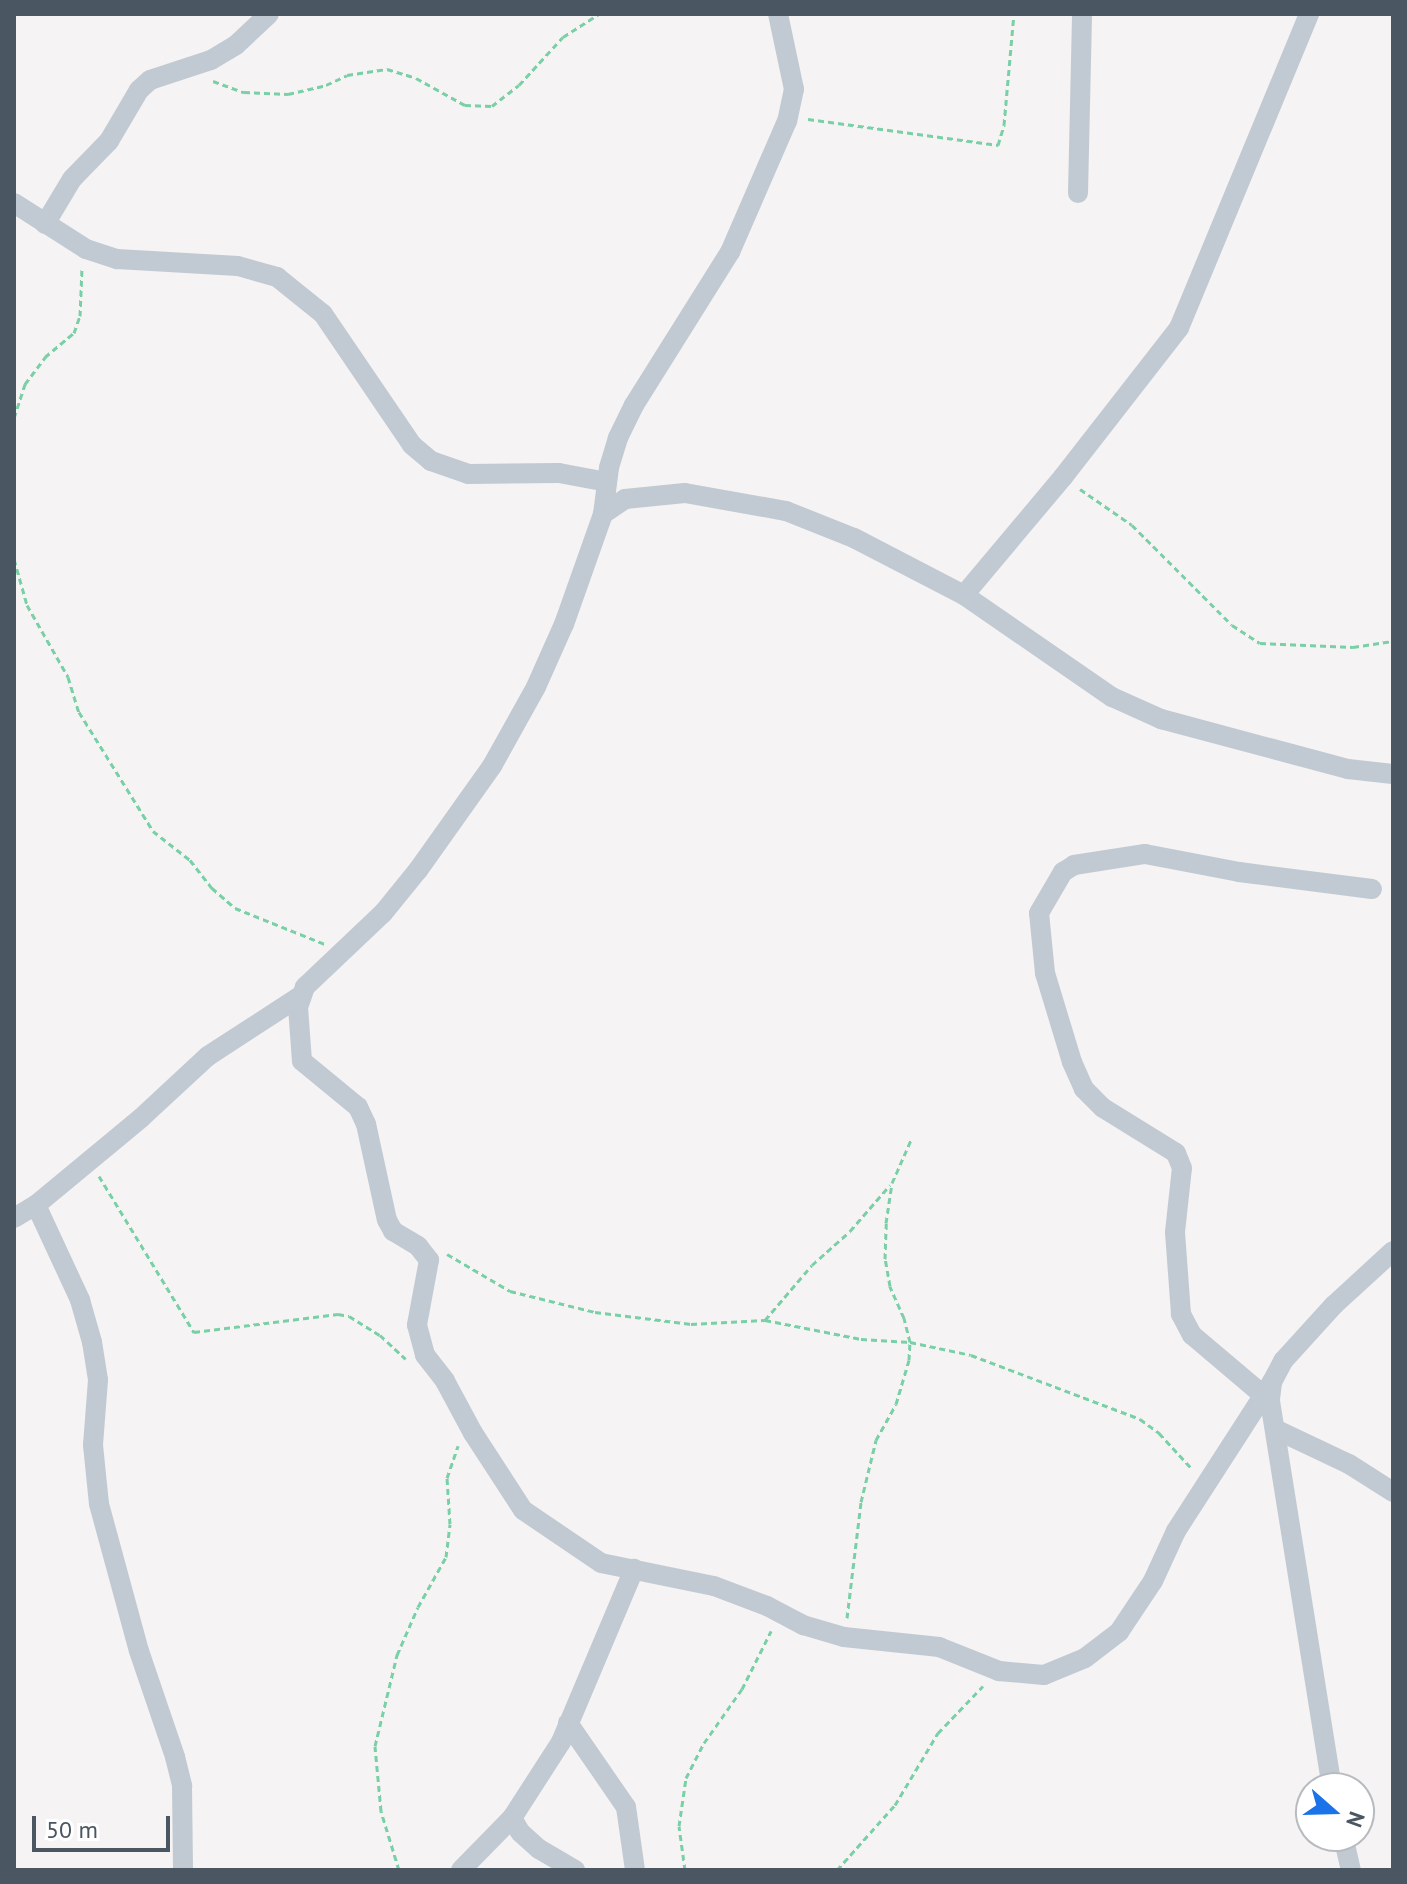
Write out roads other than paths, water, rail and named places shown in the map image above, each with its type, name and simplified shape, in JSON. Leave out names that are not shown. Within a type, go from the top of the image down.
[{"type":"street","points":[[45,224],[80,167],[109,141],[123,122],[139,90],[164,73],[194,68],[236,45],[269,14]]},
{"type":"street","points":[[778,14],[794,89],[788,117],[762,184],[730,252],[634,405],[618,438],[603,514],[564,624],[506,742],[418,870],[383,913],[305,987],[298,1007],[302,1061],[358,1107],[366,1124],[387,1220],[393,1231],[427,1253],[429,1267],[417,1325],[425,1355],[523,1510],[601,1563],[714,1586],[803,1625],[844,1637],[939,1647],[999,1671],[1044,1675],[1085,1658],[1119,1632],[1153,1581],[1176,1531],[1283,1361],[1334,1305],[1393,1251]]},
{"type":"street","points":[[1078,193],[1082,14]]},
{"type":"street","points":[[964,595],[1063,477],[1179,328],[1309,14]]},
{"type":"street","points":[[14,203],[86,249],[117,259],[238,266],[277,277],[323,314],[412,445],[431,461],[468,474],[559,473],[607,482]]},
{"type":"street","points":[[603,514],[625,499],[685,493],[786,511],[854,538],[964,595],[1112,697],[1161,719],[1348,769],[1393,774]]},
{"type":"street","points":[[1329,1772],[1287,1523],[1277,1430],[1267,1388],[1192,1335],[1181,1314],[1175,1232],[1182,1168],[1176,1153],[1103,1108],[1084,1089],[1072,1062],[1045,973],[1039,913],[1063,872],[1074,865],[1145,854],[1239,872],[1372,889]]},
{"type":"street","points":[[14,1218],[36,1205],[141,1118],[208,1056],[302,995]]},
{"type":"street","points":[[36,1205],[80,1300],[92,1342],[98,1380],[93,1445],[99,1504],[139,1651],[182,1786],[183,1870]]},
{"type":"street","points":[[1277,1430],[1349,1464],[1393,1492]]},
{"type":"street","points":[[461,1870],[512,1818],[561,1742],[634,1569]]},
{"type":"street","points":[[568,1723],[626,1807],[635,1870]]},
{"type":"street","points":[[512,1818],[520,1832],[539,1849],[575,1870]]}]
